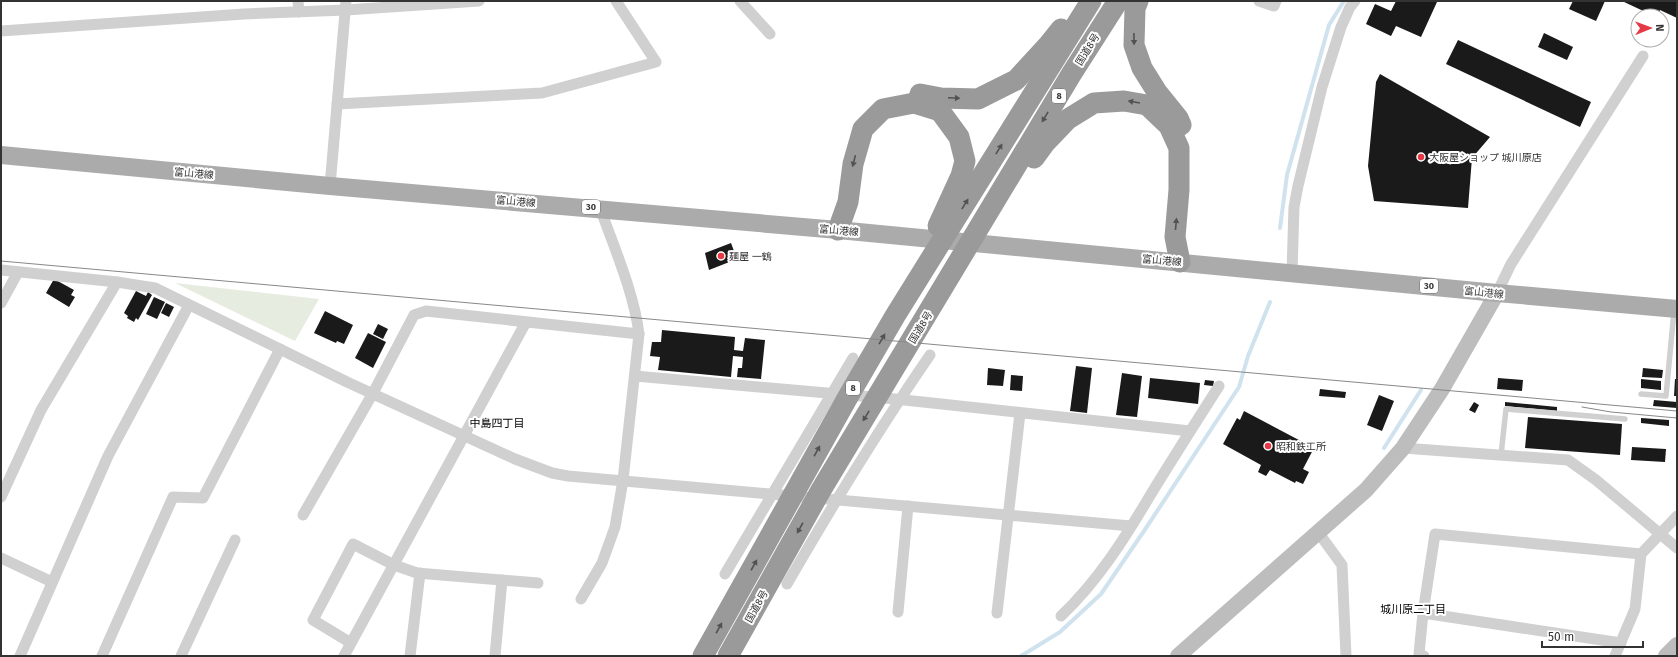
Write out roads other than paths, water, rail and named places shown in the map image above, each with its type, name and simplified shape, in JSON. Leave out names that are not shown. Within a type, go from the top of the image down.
[{"type":"highway","points":[[838,230],[834,203],[838,163],[851,125],[879,99],[910,93],[941,98],[978,99],[1016,80],[1049,44],[1082,1]]},
{"type":"highway","name":"8","points":[[703,656],[848,395],[900,308],[970,179],[1091,1]]},
{"type":"highway","name":"国道8号","points":[[728,656],[822,490],[922,322],[1004,193],[1118,1]]},
{"type":"highway","points":[[1138,1],[1135,8],[1134,45],[1140,62],[1157,92],[1178,118],[1192,147],[1193,190],[1188,242],[1180,262]]},
{"type":"highway","points":[[1004,193],[1045,143],[1068,119],[1094,103],[1124,101],[1147,105],[1169,126],[1179,148],[1179,190],[1175,237],[1180,262]]},
{"type":"highway","points":[[838,230],[848,202],[852,164],[863,129],[883,109],[914,103],[940,111],[959,137],[970,179]]},
{"type":"main road","name":"富山港線","points":[[1,155],[330,186],[600,208],[1675,309]]},
{"type":"street","points":[[1,31],[244,14],[298,6],[346,6],[478,1]]},
{"type":"street","points":[[337,104],[542,93],[656,62],[616,1]]},
{"type":"street","points":[[740,1],[770,34]]},
{"type":"street","points":[[1259,1],[1274,6],[1276,1]]},
{"type":"street","points":[[1292,273],[1294,208],[1298,186],[1322,87],[1342,27],[1354,1]]},
{"type":"street","points":[[330,186],[346,6]]},
{"type":"street","points":[[1178,656],[1366,490],[1403,448],[1442,390],[1497,293],[1511,264],[1644,56]]},
{"type":"street","points":[[581,599],[602,563],[616,527],[635,376],[638,334],[632,303],[600,208]]},
{"type":"street","points":[[1,270],[117,282],[155,288],[373,393],[515,459],[552,473],[568,476],[1131,526]]},
{"type":"street","points":[[1,303],[18,272]]},
{"type":"street","points":[[1,497],[41,410],[117,282]]},
{"type":"street","points":[[20,656],[108,456],[189,305]]},
{"type":"street","points":[[303,515],[373,393],[414,315],[426,311],[638,334]]},
{"type":"street","points":[[344,656],[466,435],[526,322]]},
{"type":"street","points":[[102,656],[173,497],[202,498],[280,349]]},
{"type":"street","points":[[788,584],[836,499],[899,400],[930,355]]},
{"type":"street","points":[[724,574],[853,358]]},
{"type":"street","points":[[635,376],[832,393],[1190,431]]},
{"type":"street","points":[[1061,616],[1073,605],[1099,575],[1219,386]]},
{"type":"street","points":[[997,613],[1020,413]]},
{"type":"street","points":[[1403,448],[1568,460],[1596,480],[1677,548]]},
{"type":"street","points":[[898,612],[908,506]]},
{"type":"street","points":[[1614,656],[1621,643],[1634,609],[1641,554],[1677,516]]},
{"type":"street","points":[[1318,532],[1342,565],[1346,656]]},
{"type":"street","points":[[1424,656],[1419,654],[1423,613],[1435,534],[1641,554]]},
{"type":"street","points":[[182,656],[235,540]]},
{"type":"street","points":[[351,643],[313,620],[353,544],[394,565],[420,573],[538,583]]},
{"type":"street","points":[[1,558],[52,582]]},
{"type":"street","points":[[410,656],[420,573]]},
{"type":"street","points":[[495,656],[502,580]]},
{"type":"street","points":[[1423,613],[1621,643]]},
{"type":"street","points":[[1666,656],[1677,645]]},
{"type":"lane","points":[[1641,394],[1666,396],[1675,309]]},
{"type":"lane","points":[[1501,455],[1506,409],[1625,419]]},
{"type":"waterway","points":[[1280,228],[1287,175],[1329,25],[1344,1]]},
{"type":"waterway","points":[[1021,656],[1060,632],[1101,594],[1239,387],[1248,356],[1270,302]]},
{"type":"waterway","points":[[1384,448],[1421,390]]},
{"type":"tram line","points":[[1,261],[1677,411]]},
{"type":"tram line","points":[[1582,407],[1611,412],[1677,418]]},
{"type":"place","name":"大阪屋ショップ 城川原店","points":[[1421,157]]},
{"type":"place","name":"麺屋 一鶴","points":[[721,256]]},
{"type":"place","name":"昭和鉄工所","points":[[1268,446]]},
{"type":"district","name":"中島四丁目","points":[[497,423]]},
{"type":"district","name":"城川原二丁目","points":[[1413,609]]}]
